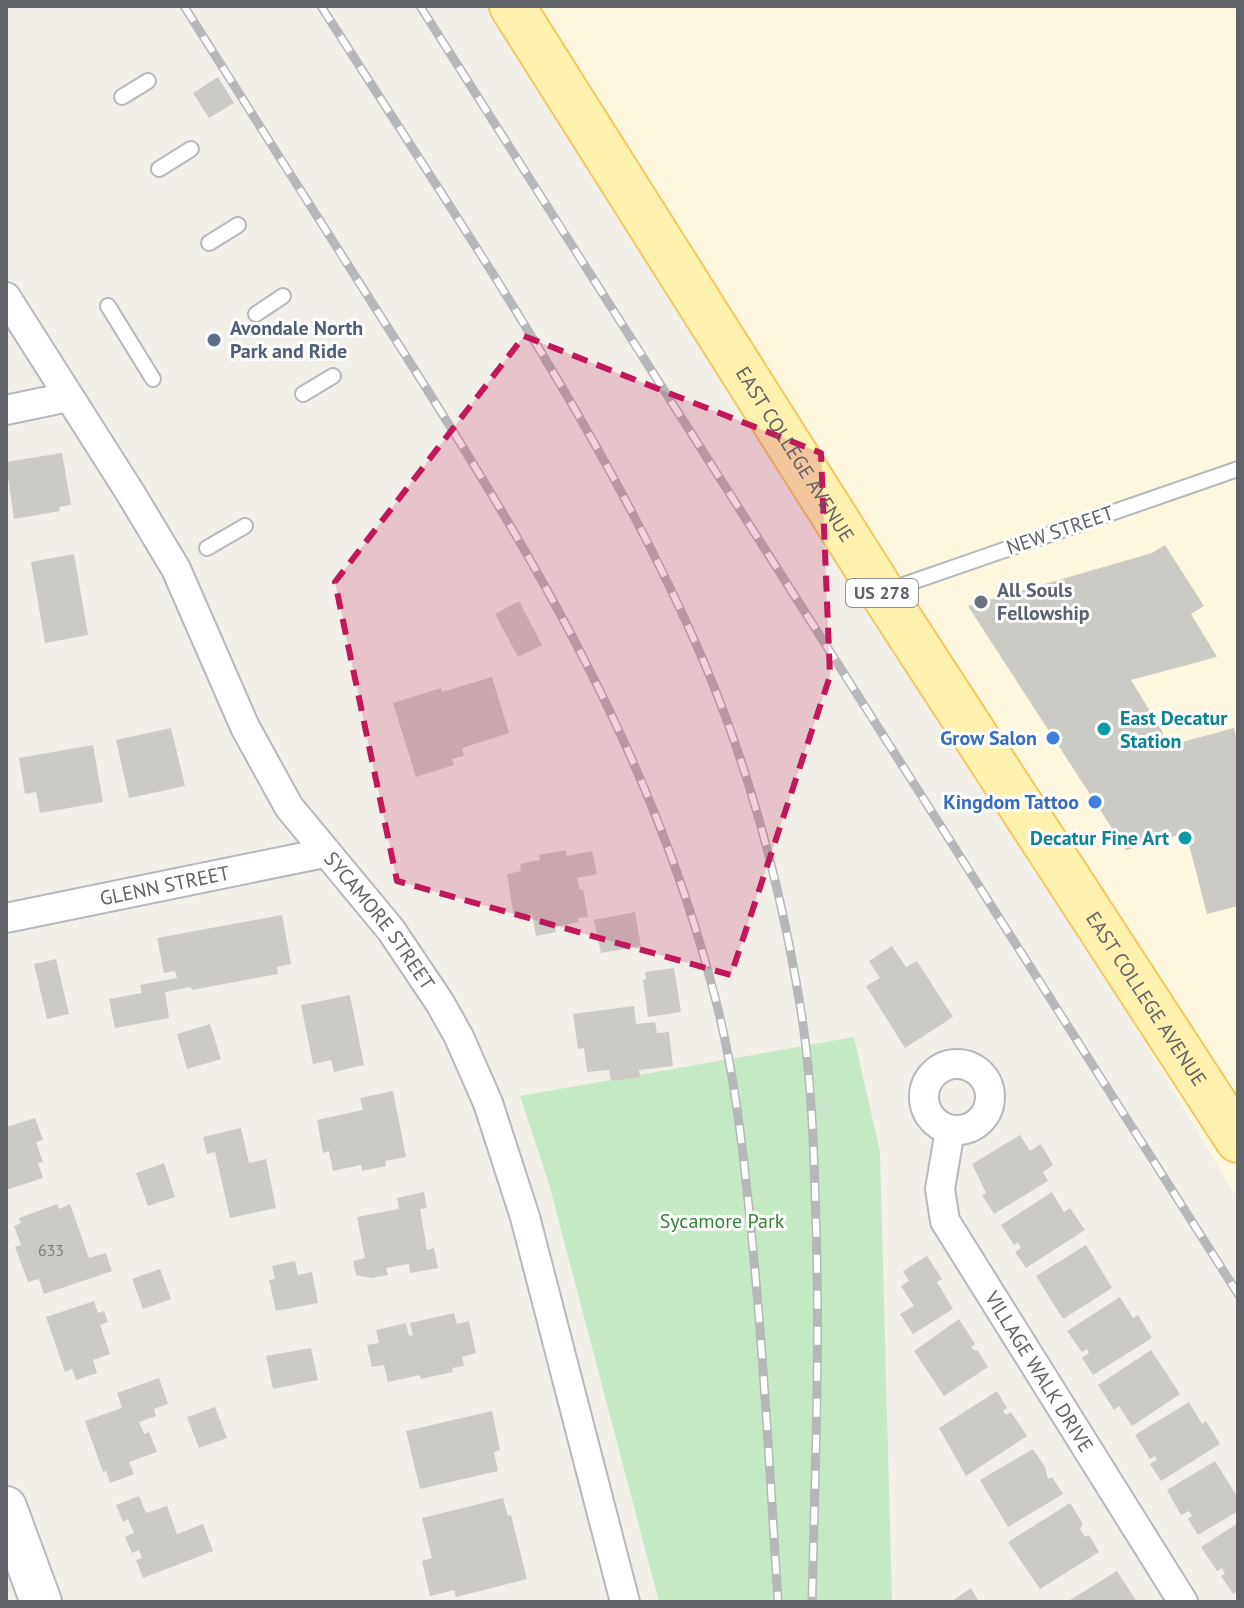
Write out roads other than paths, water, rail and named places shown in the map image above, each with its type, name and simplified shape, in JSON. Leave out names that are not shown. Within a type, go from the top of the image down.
[{"type":"main road","name":"EAST COLLEGE AVENUE","points":[[512,6],[882,592],[1238,1140]]},
{"type":"main road","points":[[6,1507],[41,1602]]},
{"type":"street","name":"SYCAMORE STREET","points":[[6,297],[176,569],[245,727],[289,807],[324,853],[391,930],[459,1037],[488,1103],[525,1217],[625,1602]]},
{"type":"street","points":[[6,410],[68,397]]},
{"type":"street","name":"GLENN STREET","points":[[6,918],[324,853]]},
{"type":"street","name":"VILLAGE WALK DRIVE","points":[[950,1130],[940,1189],[945,1221],[1183,1602]]},
{"type":"lane","points":[[122,97],[148,81]]},
{"type":"lane","points":[[159,169],[191,149]]},
{"type":"lane","points":[[209,243],[238,225]]},
{"type":"lane","points":[[256,314],[283,296]]},
{"type":"lane","points":[[108,306],[153,379]]},
{"type":"lane","points":[[303,394],[333,376]]},
{"type":"lane","name":"NEW STREET","points":[[882,592],[1238,469]]},
{"type":"lane","points":[[207,548],[245,526]]},
{"type":"railway","points":[[184,6],[498,505],[583,658],[656,816],[686,899],[712,986],[736,1101],[759,1314],[778,1602]]},
{"type":"railway","points":[[321,6],[525,326],[621,491],[703,660],[750,791],[785,926],[802,1017],[810,1094],[817,1318],[812,1602]]},
{"type":"railway","points":[[420,6],[1238,1294]]},
{"type":"place","name":"Avondale North Park and Ride","points":[[214,340]]},
{"type":"place","name":"All Souls Fellowship","points":[[981,602]]},
{"type":"place","name":"East Decatur Station","points":[[1104,729]]},
{"type":"place","name":"Grow Salon","points":[[1053,738]]},
{"type":"place","name":"Kingdom Tattoo","points":[[1095,802]]},
{"type":"place","name":"Decatur Fine Art","points":[[1185,838]]},
{"type":"park label","name":"Sycamore Park","points":[[722,1221]]}]
